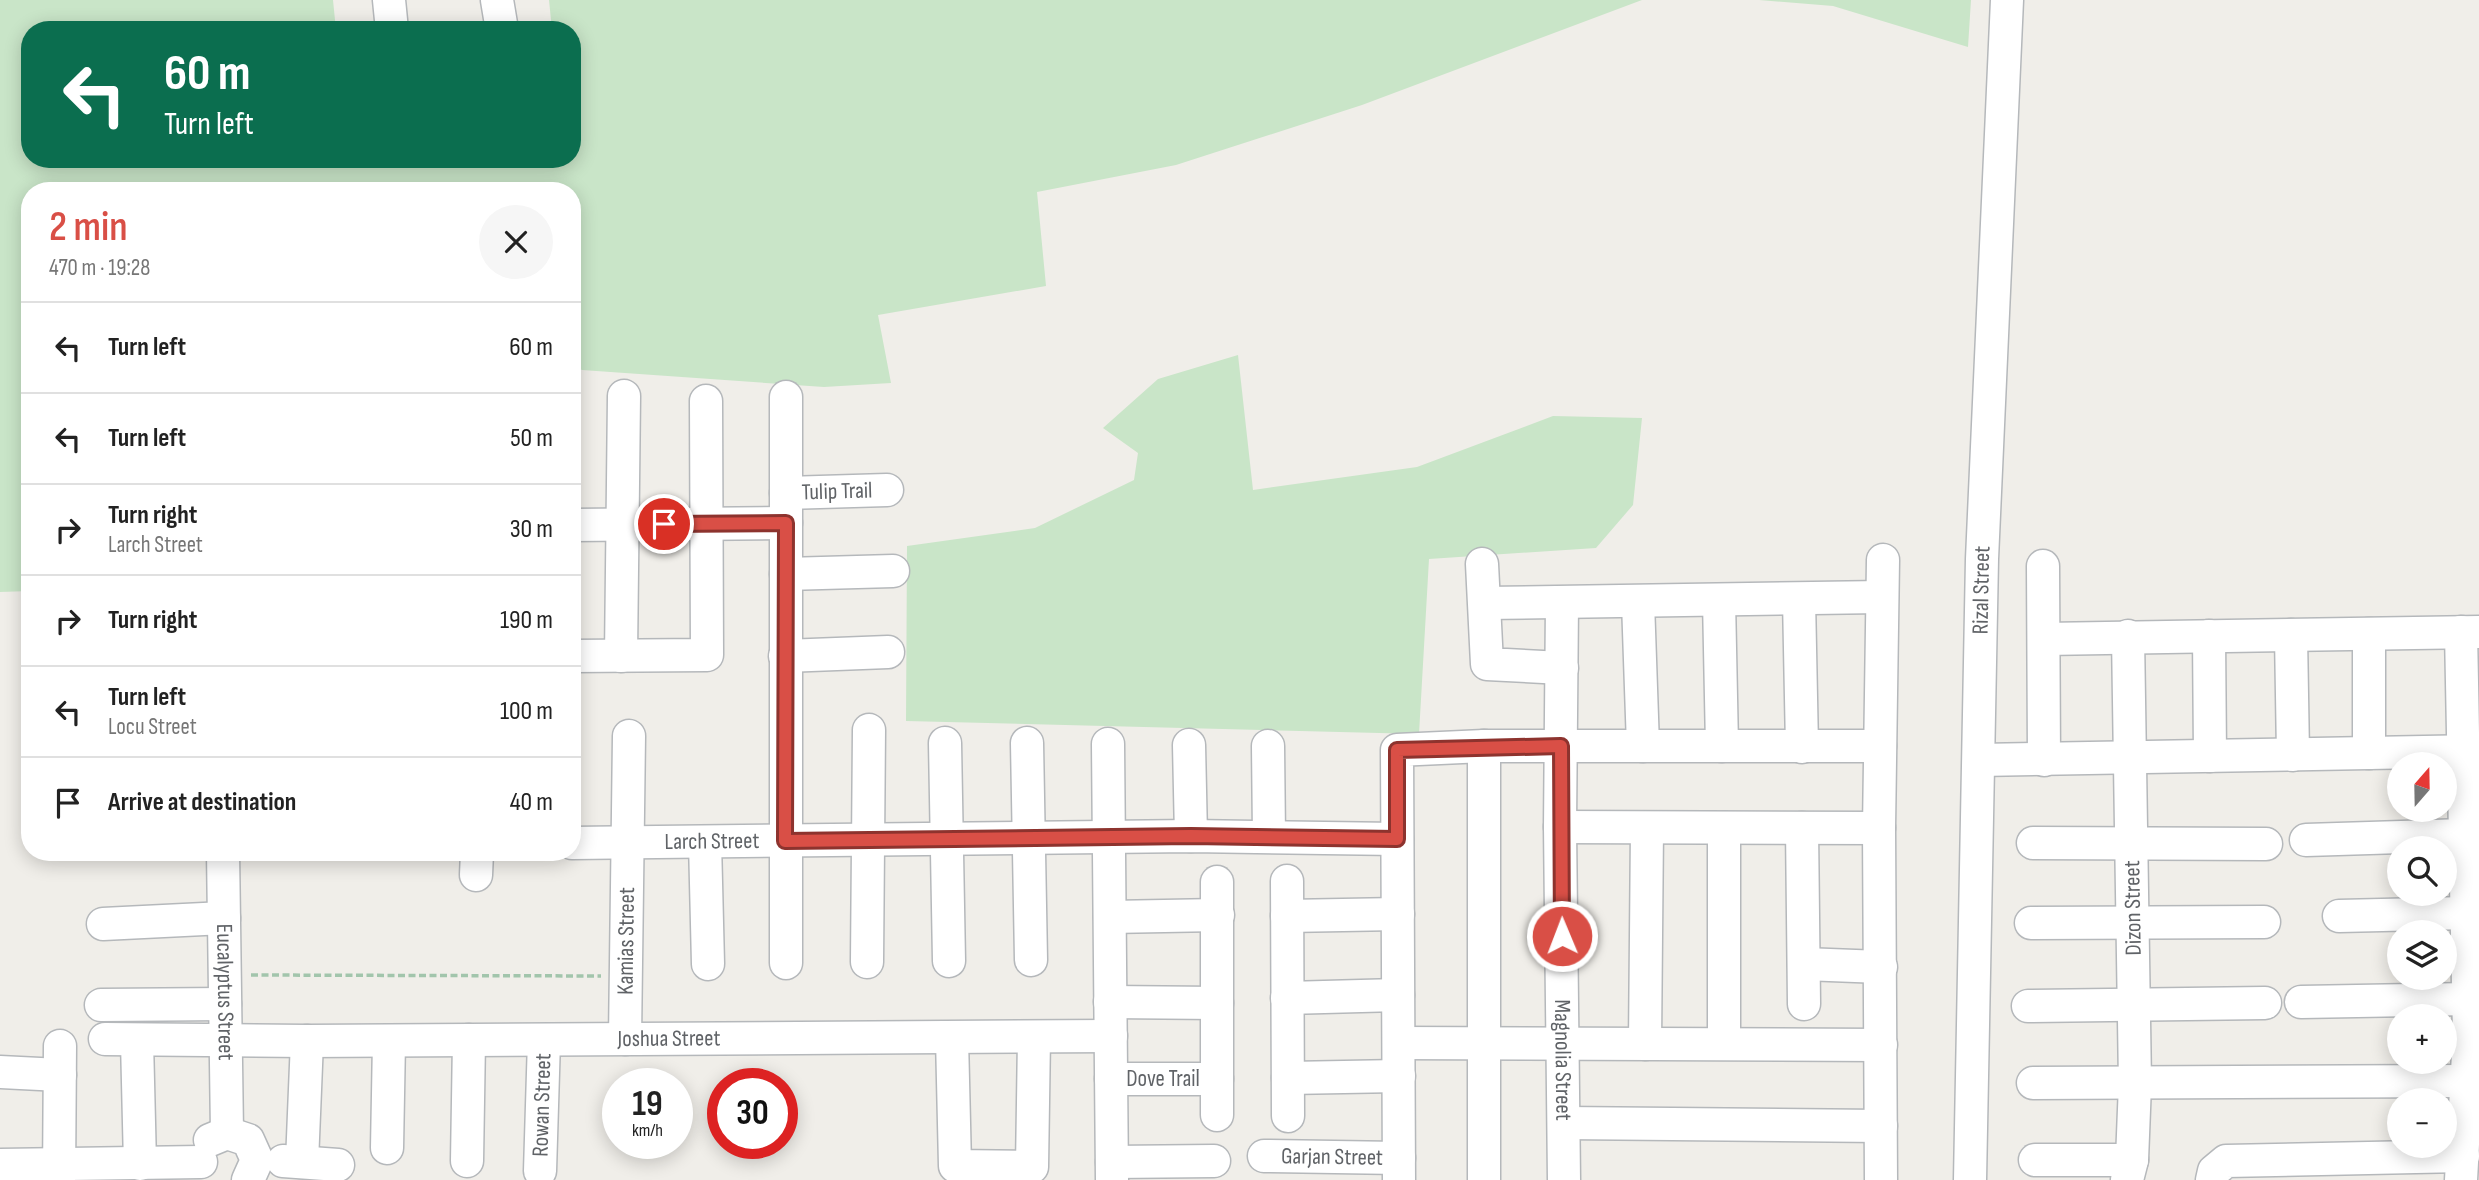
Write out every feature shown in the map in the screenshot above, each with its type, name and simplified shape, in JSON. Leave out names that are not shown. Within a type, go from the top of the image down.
[{"type":"street","points":[[388,0],[391,21]]},
{"type":"street","points":[[497,0],[500,21]]},
{"type":"street","name":"Rizal Street","points":[[1970,1180],[1982,559],[2007,0]]},
{"type":"street","points":[[621,656],[624,396]]},
{"type":"street","points":[[786,397],[786,963]]},
{"type":"street","points":[[581,656],[707,655],[706,401]]},
{"type":"street","name":"Tulip Trail","points":[[581,524],[706,524],[887,490]]},
{"type":"street","points":[[1881,1180],[1879,828],[1883,560]]},
{"type":"street","points":[[1482,564],[1487,664],[1562,668]]},
{"type":"street","points":[[2043,566],[2044,760]]},
{"type":"street","points":[[786,573],[893,571]]},
{"type":"street","points":[[1485,603],[1882,597]]},
{"type":"street","points":[[1799,599],[1802,747]]},
{"type":"street","points":[[1719,600],[1722,746]]},
{"type":"street","points":[[1638,602],[1643,746]]},
{"type":"street","name":"Magnolia Street","points":[[1562,603],[1560,827],[1564,1180]]},
{"type":"street","points":[[2045,639],[2470,632],[2471,751],[2465,835],[2469,999],[2462,1168],[2386,1169],[2226,1161],[2214,1171],[2212,1180]]},
{"type":"street","points":[[2369,634],[2369,753]]},
{"type":"street","points":[[2291,635],[2293,755]]},
{"type":"street","name":"Dizon Street","points":[[2128,636],[2135,1084],[2130,1170]]},
{"type":"street","points":[[2209,636],[2210,756]]},
{"type":"street","points":[[785,656],[888,652]]},
{"type":"street","points":[[867,962],[869,730]]},
{"type":"street","name":"Kamias Street","points":[[625,1039],[629,736]]},
{"type":"street","points":[[945,743],[948,961]]},
{"type":"street","points":[[1027,743],[1031,960]]},
{"type":"street","points":[[1108,744],[1112,1171],[1214,1161]]},
{"type":"street","points":[[1189,745],[1191,836]]},
{"type":"street","points":[[1268,746],[1269,836]]},
{"type":"street","points":[[1399,1169],[1397,750],[1484,746],[1880,747]]},
{"type":"street","points":[[1484,746],[1484,1180]]},
{"type":"street","points":[[1979,760],[2471,751]]},
{"type":"street","points":[[1560,827],[1879,828]]},
{"type":"street","points":[[1645,1044],[1647,828]]},
{"type":"street","points":[[1724,828],[1724,1044]]},
{"type":"street","points":[[1802,828],[1804,1003]]},
{"type":"street","points":[[2306,840],[2465,835]]},
{"type":"street","name":"Larch Street","points":[[581,844],[1191,836],[1397,839]]},
{"type":"street","points":[[705,842],[708,964]]},
{"type":"street","points":[[2033,843],[2266,844]]},
{"type":"street","name":"Eucalyptus Street","points":[[223,861],[227,1133]]},
{"type":"street","points":[[1286,881],[1288,1116]]},
{"type":"street","points":[[1217,882],[1217,1115]]},
{"type":"street","points":[[2339,916],[2467,913]]},
{"type":"street","points":[[1287,916],[1398,914]]},
{"type":"street","points":[[1110,917],[1218,915]]},
{"type":"street","points":[[103,924],[224,918]]},
{"type":"street","points":[[2031,923],[2264,922]]},
{"type":"street","points":[[1804,964],[1881,967]]},
{"type":"street","points":[[101,1005],[225,989]]},
{"type":"street","points":[[1287,998],[1398,995]]},
{"type":"street","points":[[2301,1002],[2469,999]]},
{"type":"street","points":[[1110,1002],[1217,1003]]},
{"type":"street","points":[[2028,1006],[2265,1003]]},
{"type":"street","name":"Joshua Street","points":[[105,1039],[226,1042],[1111,1036]]},
{"type":"street","points":[[952,1038],[955,1166],[1032,1167],[1034,1037]]},
{"type":"street","points":[[467,1161],[469,1040]]},
{"type":"street","name":"Rowan Street","points":[[540,1171],[544,1040]]},
{"type":"street","points":[[137,1041],[140,1164]]},
{"type":"street","points":[[302,1163],[307,1041]]},
{"type":"street","points":[[387,1148],[389,1041]]},
{"type":"street","points":[[1399,1043],[1881,1045]]},
{"type":"street","points":[[0,1072],[60,1060],[59,1172]]},
{"type":"street","points":[[1288,1078],[1399,1076]]},
{"type":"street","name":"Dove Trail","points":[[1111,1079],[1217,1079]]},
{"type":"street","points":[[2033,1083],[2467,1081]]},
{"type":"street","points":[[1564,1123],[1881,1126]]},
{"type":"street","points":[[0,1165],[59,1172],[140,1164],[205,1171],[205,1145],[218,1134],[227,1133],[247,1140],[253,1170],[302,1163],[338,1164]]},
{"type":"street","name":"Garjan Street","points":[[1264,1156],[1399,1169]]},
{"type":"street","points":[[2035,1160],[2130,1170]]},
{"type":"path","points":[[225,989],[627,976]]},
{"type":"green space","points":[[0,0],[333,0],[335,21],[21,21],[21,168],[581,168],[581,21],[551,21],[549,0],[1642,0],[1362,105],[1176,165],[1037,192],[1046,286],[878,315],[891,383],[824,387],[581,370],[581,182],[21,182],[21,591],[0,592]]},
{"type":"green space","points":[[1759,0],[1971,0],[1968,47],[1833,6]]},
{"type":"green space","points":[[1238,355],[1253,490],[1417,467],[1553,416],[1642,418],[1633,505],[1596,548],[1429,559],[1419,734],[906,721],[907,546],[1035,528],[1134,480],[1138,453],[1103,428],[1158,379]]},
{"type":"route","points":[[664,524],[786,523],[785,841],[1191,836],[1397,839],[1397,750],[1561,746],[1562,936]]}]
